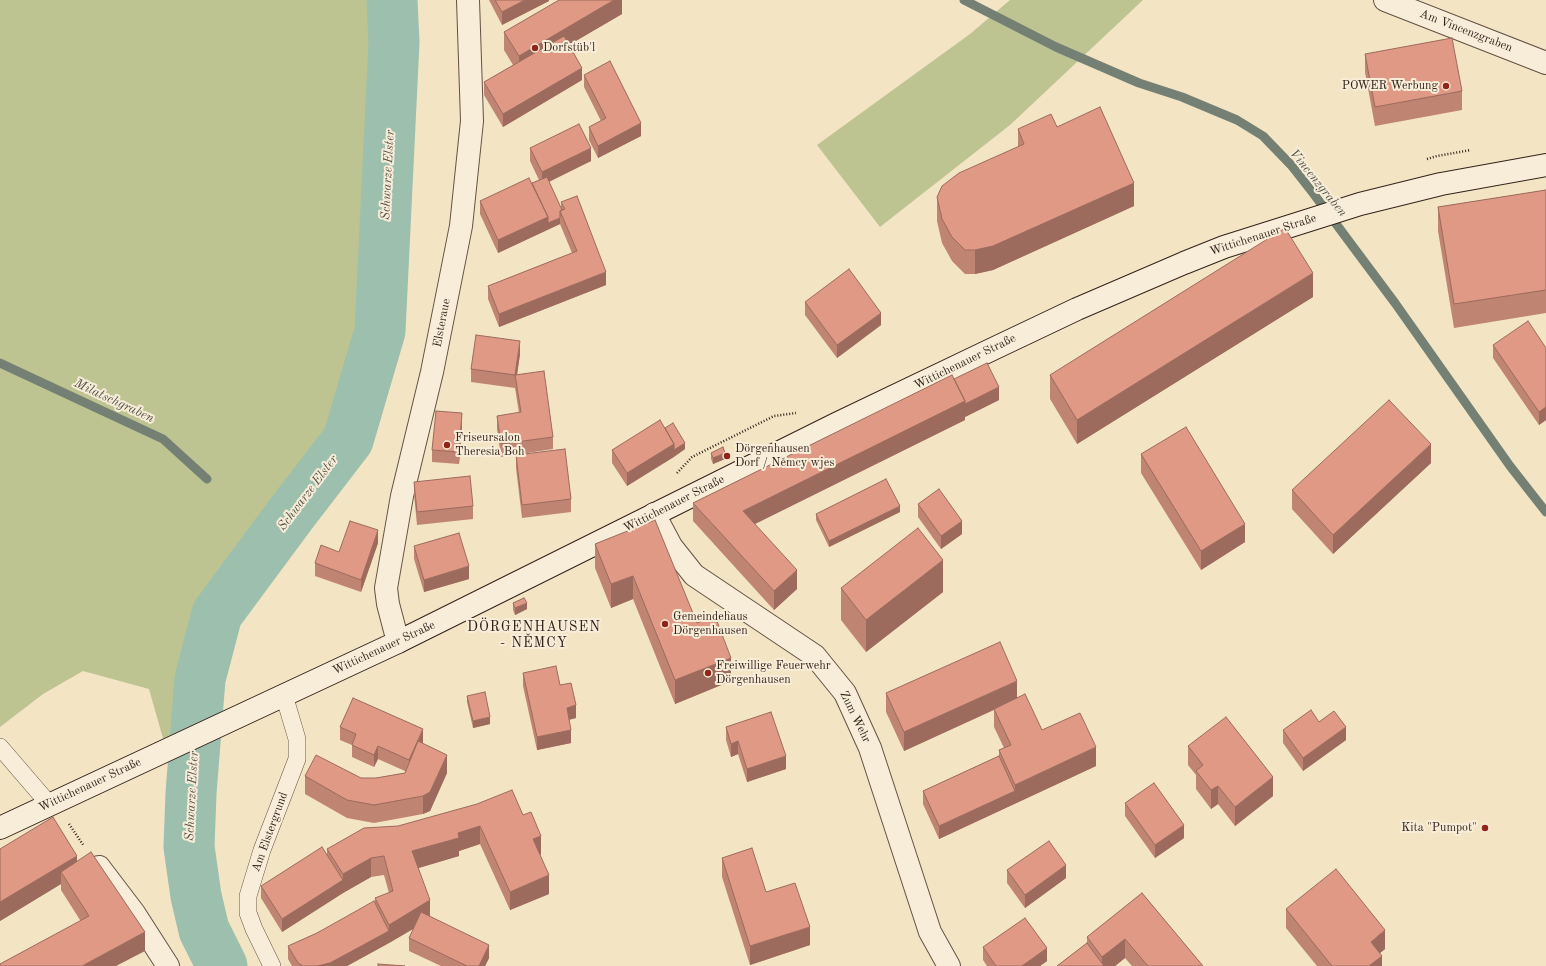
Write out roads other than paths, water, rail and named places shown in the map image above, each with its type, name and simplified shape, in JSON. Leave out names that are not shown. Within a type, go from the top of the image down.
[{"type":"main road","name":"Elsteraue","points":[[398,642],[388,604],[386,588],[402,496],[432,372],[461,226],[472,121],[468,0]]},
{"type":"main road","name":"Am Vincenzgraben","points":[[1385,0],[1546,62]]},
{"type":"main road","name":"Wittichenauer Straße","points":[[0,828],[166,749],[398,642],[836,424],[1077,309],[1224,247],[1306,220],[1360,204],[1441,184],[1546,165]]},
{"type":"main road","name":"Zum Wehr","points":[[654,514],[671,546],[694,574],[815,656],[845,693],[870,748],[930,932],[949,966]]},
{"type":"main road","points":[[100,867],[134,913],[168,966]]},
{"type":"lane","name":"Am Elstergrund","points":[[272,966],[248,913],[248,896],[253,876],[297,759],[297,739],[284,695]]},
{"type":"lane","points":[[0,747],[49,804]]},
{"type":"waterway","name":"Schwarze Elster","points":[[222,966],[204,930],[196,896],[189,847],[191,793],[200,679],[217,614],[348,440],[380,331],[394,42],[392,0]]},
{"type":"waterway","name":"Vincenzgraben","points":[[964,0],[1056,47],[1139,83],[1182,97],[1237,120],[1263,136],[1291,165],[1313,193],[1395,303],[1510,466],[1546,512]]},
{"type":"waterway","name":"Milatschgraben","points":[[0,363],[163,439],[207,479]]},
{"type":"place","name":"Dorfstüb'l","points":[[535,48]]},
{"type":"place","name":"POWER Werbung","points":[[1446,86]]},
{"type":"place","name":"Friseursalon Theresia Boh","points":[[447,445]]},
{"type":"place","name":"Dörgenhausen Dorf / Němcy wjes","points":[[727,456]]},
{"type":"place","name":"Gemeindehaus Dörgenhausen","points":[[665,624]]},
{"type":"place","name":"Freiwillige Feuerwehr Dörgenhausen","points":[[708,673]]},
{"type":"place","name":"Kita \"Pumpot\"","points":[[1485,828]]},
{"type":"district","name":"DÖRGENHAUSEN - NĚMCY","points":[[534,636]]}]
